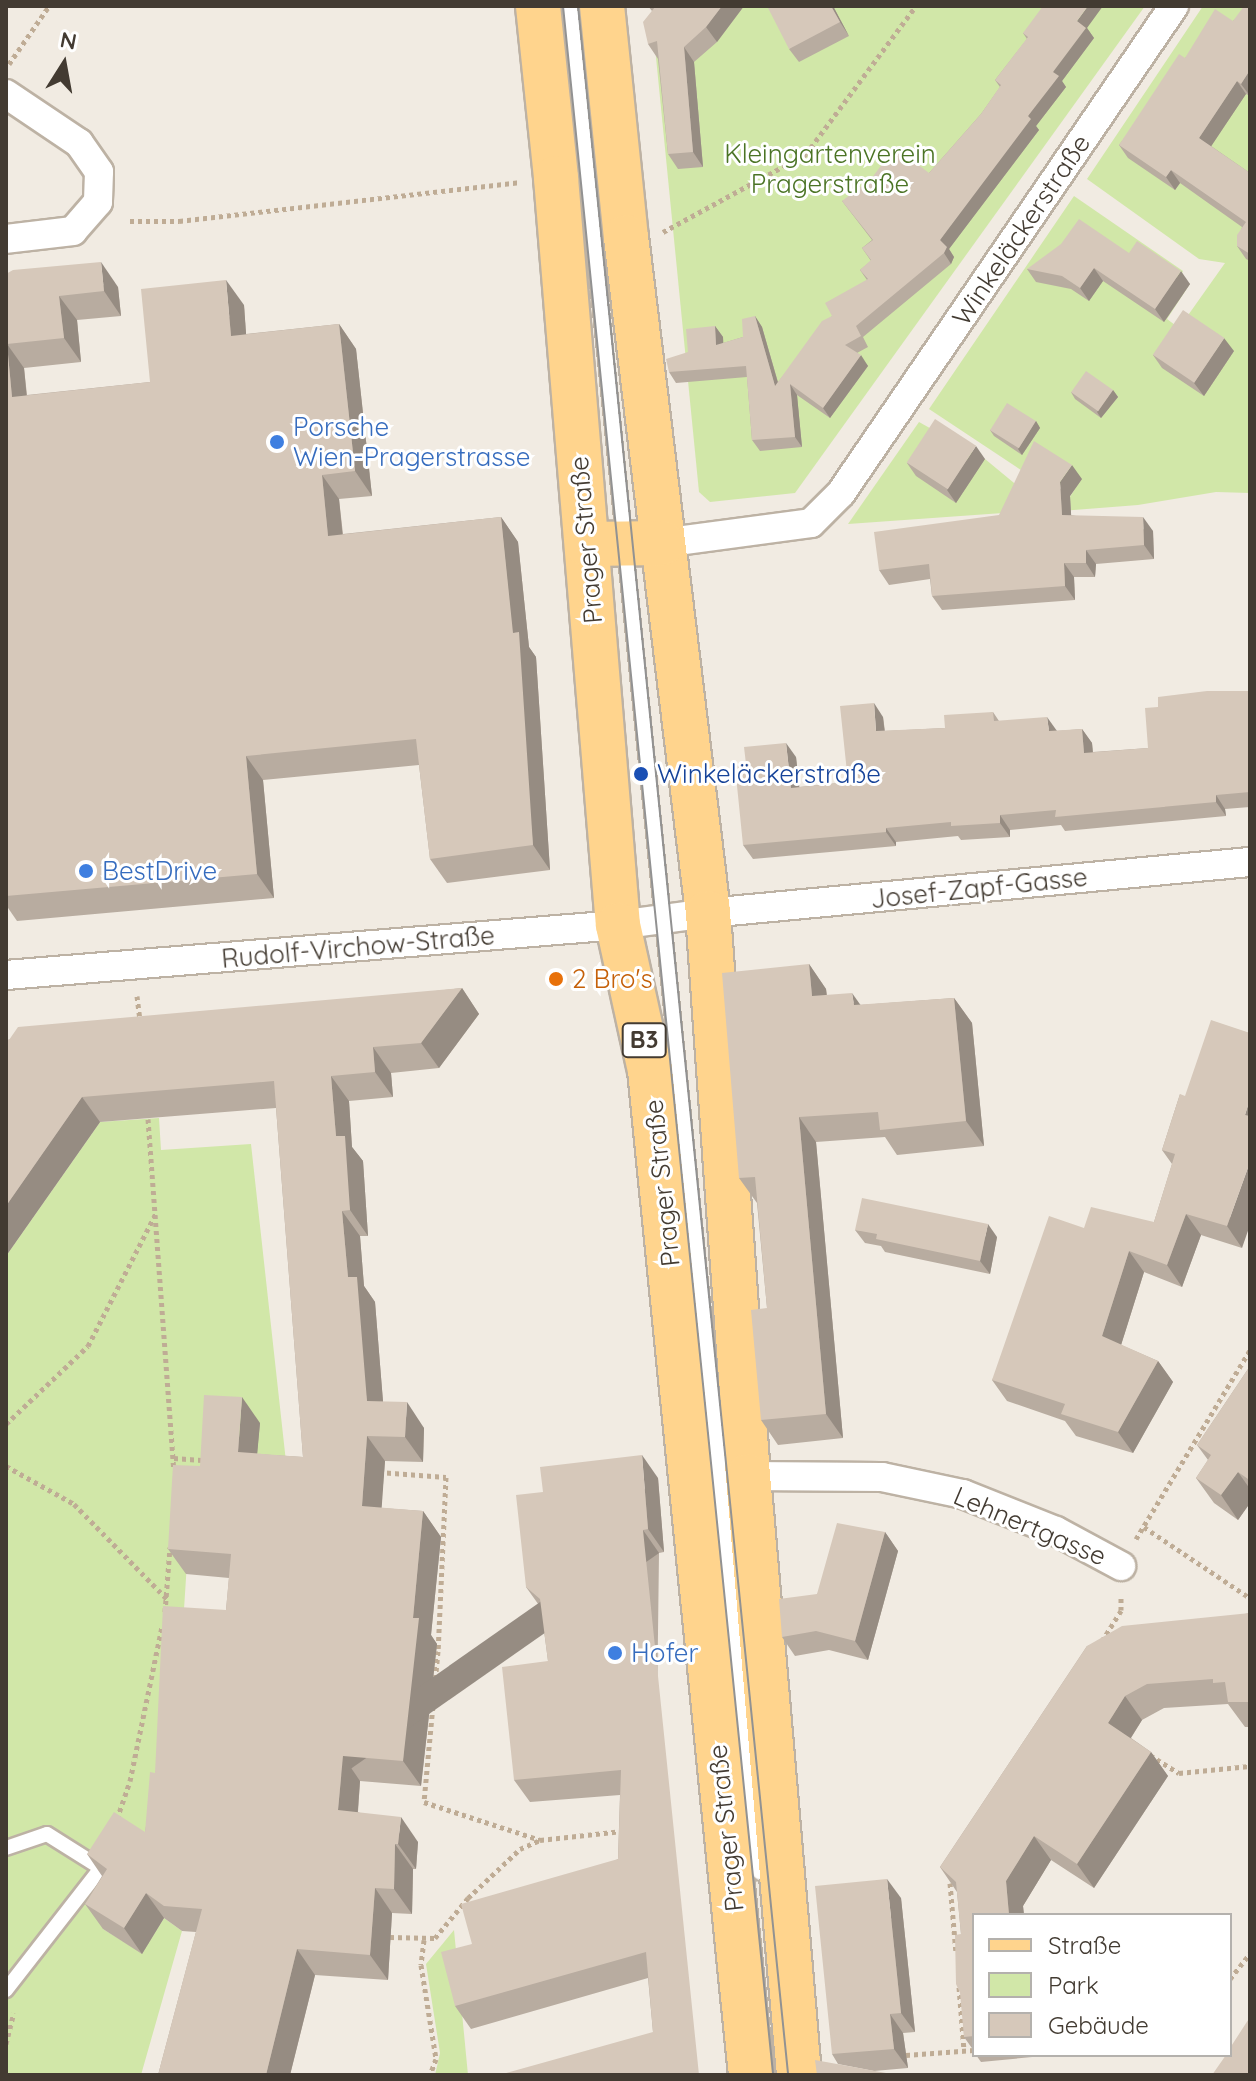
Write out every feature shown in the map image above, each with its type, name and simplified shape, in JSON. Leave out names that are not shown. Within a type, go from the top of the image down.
[{"type":"main road","name":"Prager Straße","points":[[538,6],[556,178],[624,544],[708,913],[748,1476],[799,2075]]},
{"type":"main road","name":"Prager Straße","points":[[602,6],[626,237],[618,925],[650,1070],[751,2075]]},
{"type":"street","name":"Winkeläckerstraße","points":[[624,544],[811,523],[841,493],[1174,6]]},
{"type":"street","points":[[6,94],[79,143],[99,172],[98,202],[73,231],[6,239]]},
{"type":"street","name":"Josef-Zapf-Gasse","points":[[708,913],[1250,862]]},
{"type":"street","name":"Rudolf-Virchow-Straße","points":[[6,975],[135,967],[618,925],[708,913]]},
{"type":"street","name":"Lehnertgasse","points":[[748,1476],[882,1477],[963,1494],[1056,1531],[1121,1566]]},
{"type":"lane","points":[[570,6],[762,1895]]},
{"type":"lane","points":[[6,1848],[47,1834],[101,1868],[6,1990]]},
{"type":"path","points":[[6,68],[49,6]]},
{"type":"path","points":[[626,237],[659,233],[806,154],[916,6]]},
{"type":"path","points":[[130,221],[179,221],[556,178]]},
{"type":"path","points":[[135,967],[140,1028]]},
{"type":"path","points":[[148,1119],[174,1474]]},
{"type":"path","points":[[6,1424],[88,1346],[157,1210]]},
{"type":"path","points":[[1097,1648],[1121,1610],[1121,1566],[1250,1350]]},
{"type":"path","points":[[174,1458],[221,1461]]},
{"type":"path","points":[[6,1466],[74,1504],[168,1600]]},
{"type":"path","points":[[377,1472],[446,1477],[438,1651],[424,1802],[540,1840]]},
{"type":"path","points":[[1144,1527],[1250,1598]]},
{"type":"path","points":[[101,1868],[130,1781],[168,1600],[171,1537]]},
{"type":"path","points":[[1104,1637],[1119,1635]]},
{"type":"path","points":[[1141,1750],[1179,1773],[1250,1766]]},
{"type":"path","points":[[390,1937],[435,1938],[445,1931],[468,1898],[520,1849],[540,1840],[635,1830]]},
{"type":"path","points":[[956,1959],[950,1883],[958,1870]]},
{"type":"path","points":[[424,1940],[421,1965],[436,2059],[430,2075]]},
{"type":"path","points":[[1232,1976],[1250,1953]]},
{"type":"path","points":[[958,1974],[964,2050]]},
{"type":"path","points":[[906,2055],[972,2050]]},
{"type":"green space","name":"Kleingartenverein Pragerstraße","points":[[676,6],[1145,6],[795,493],[710,502],[699,492],[654,37]]},
{"type":"green space","points":[[1203,6],[1250,6],[1250,493],[1216,492],[1138,505],[1061,511],[1081,479],[1048,488],[929,409],[1074,196],[1183,271],[1180,277],[1190,284],[1167,319],[1179,328],[1225,263],[1199,259],[1087,179]]},
{"type":"green space","points":[[919,422],[985,459],[1026,493],[1017,512],[848,524]]},
{"type":"green space","points":[[159,1118],[161,1150],[251,1144],[288,1480],[188,1547],[174,1765],[103,1929],[142,1953],[164,1918],[182,1931],[141,2075],[6,2075],[6,1256],[100,1122]]},
{"type":"green space","points":[[454,1930],[468,2075],[435,2075],[440,2053],[426,1964]]},
{"type":"building","points":[[653,6],[722,6],[706,27],[684,47],[693,152],[668,154],[657,41],[648,44],[643,22]]},
{"type":"building","points":[[767,6],[831,6],[840,22],[789,49]]},
{"type":"building","points":[[1043,6],[1088,6],[1077,21],[1086,28],[1053,72],[1059,76],[1028,116],[1031,119],[940,240],[947,247],[944,253],[856,326],[861,336],[845,345],[861,355],[823,408],[790,384],[795,437],[752,440],[746,366],[669,372],[666,359],[688,352],[686,329],[715,326],[716,345],[743,337],[742,319],[755,316],[775,386],[822,321],[832,316],[825,303],[868,279],[860,270],[871,260],[862,248],[873,240],[842,201],[871,179],[895,147],[929,173],[981,114],[1001,85],[995,80],[1028,37],[1023,33]]},
{"type":"building","points":[[1244,6],[1250,6],[1250,70],[1241,84],[1237,81],[1199,138],[1250,173],[1250,254],[1237,246],[1237,235],[1246,222],[1171,170],[1166,177],[1119,145],[1179,54],[1185,58],[1215,9],[1233,21]]},
{"type":"building","points":[[1079,219],[1129,253],[1137,241],[1181,271],[1155,309],[1094,268],[1080,288],[1062,276],[1027,269],[1061,244]]},
{"type":"building","points":[[101,262],[104,291],[59,296],[64,338],[7,344],[12,397],[150,382],[141,289],[226,280],[231,336],[339,324],[355,471],[322,475],[328,536],[501,517],[513,633],[519,632],[533,845],[430,859],[416,739],[246,756],[257,874],[6,896],[6,274],[13,270]]},
{"type":"building","points":[[1183,310],[1224,338],[1194,383],[1153,355]]},
{"type":"building","points":[[1086,371],[1113,390],[1098,411],[1071,392]]},
{"type":"building","points":[[1007,403],[1036,421],[1019,448],[990,430]]},
{"type":"building","points":[[935,419],[976,446],[948,489],[907,463]]},
{"type":"building","points":[[1034,441],[1072,465],[1060,482],[1062,515],[1143,517],[1144,545],[1086,550],[1086,563],[1064,563],[1065,586],[932,596],[929,564],[879,570],[874,532],[999,515]]},
{"type":"building","points":[[1207,691],[1250,691],[1250,792],[1216,795],[1216,802],[1055,817],[1056,810],[1000,815],[1000,823],[951,826],[951,822],[886,828],[886,832],[743,845],[735,766],[746,764],[744,747],[786,743],[791,788],[848,782],[840,706],[874,703],[876,731],[945,728],[944,715],[993,712],[994,721],[1047,717],[1049,731],[1082,729],[1084,753],[1148,748],[1145,708],[1158,707],[1158,697]]},
{"type":"building","points":[[809,964],[812,996],[852,993],[854,1005],[954,998],[966,1121],[880,1130],[878,1112],[799,1117],[826,1414],[761,1420],[751,1310],[767,1308],[755,1177],[739,1178],[722,973]]},
{"type":"building","points":[[462,988],[421,1043],[373,1047],[375,1072],[331,1076],[336,1136],[345,1136],[350,1210],[342,1211],[348,1277],[357,1277],[367,1401],[407,1402],[405,1437],[367,1436],[362,1506],[423,1511],[413,1618],[419,1618],[403,1761],[343,1756],[338,1810],[401,1817],[398,1844],[395,1844],[394,1889],[375,1888],[370,1955],[297,1949],[266,2075],[158,2075],[202,1909],[164,1906],[146,1893],[124,1928],[85,1904],[107,1869],[87,1854],[114,1812],[145,1832],[150,1772],[155,1773],[163,1606],[226,1610],[231,1554],[168,1549],[173,1465],[200,1466],[204,1395],[242,1397],[238,1452],[303,1457],[274,1081],[82,1097],[6,1206],[6,1040],[18,1027]]},
{"type":"building","points":[[1211,1020],[1250,1033],[1250,1099],[1245,1115],[1250,1116],[1250,1162],[1227,1226],[1186,1214],[1167,1265],[1129,1251],[1102,1336],[1158,1361],[1118,1432],[1061,1414],[1065,1404],[992,1380],[1049,1216],[1084,1228],[1091,1207],[1154,1222],[1175,1154],[1162,1150],[1180,1094],[1185,1096]]},
{"type":"building","points":[[862,1198],[988,1224],[980,1261],[876,1239],[877,1234],[855,1230]]},
{"type":"building","points":[[1250,1366],[1250,1476],[1248,1479],[1238,1472],[1221,1495],[1196,1478],[1211,1455],[1197,1445]]},
{"type":"building","points":[[642,1455],[648,1529],[643,1530],[699,2075],[499,2075],[653,2032],[646,1952],[455,2006],[441,1952],[472,1944],[461,1904],[618,1859],[621,1770],[514,1780],[502,1667],[548,1661],[540,1599],[526,1587],[516,1495],[543,1492],[540,1467]]},
{"type":"building","points":[[837,1523],[885,1532],[855,1641],[816,1631],[782,1637],[779,1599],[817,1594]]},
{"type":"building","points":[[1250,1613],[1250,1702],[1228,1702],[1225,1682],[1213,1683],[1213,1679],[1147,1684],[1125,1696],[1108,1723],[1151,1752],[1077,1864],[1034,1836],[1006,1881],[1009,1913],[972,1913],[972,2036],[964,2037],[960,1993],[956,1984],[955,1935],[961,1934],[956,1882],[940,1867],[1087,1646],[1122,1626]]},
{"type":"building","points":[[887,1879],[901,2013],[890,2014],[894,2049],[832,2054],[815,1886]]},
{"type":"building","points":[[1250,2017],[1250,2075],[1212,2075],[1225,2057],[1232,2057],[1232,2045]]},
{"type":"building","points":[[815,2060],[897,2075],[817,2075]]},
{"type":"tram line","points":[[563,6],[773,2075]]},
{"type":"tram line","points":[[578,6],[788,2075]]},
{"type":"place","name":"Porsche Wien-Pragerstrasse","points":[[277,442]]},
{"type":"place","name":"Winkeläckerstraße","points":[[641,774]]},
{"type":"place","name":"BestDrive","points":[[86,871]]},
{"type":"place","name":"2 Bro's","points":[[556,979]]},
{"type":"place","name":"Hofer","points":[[615,1653]]}]
